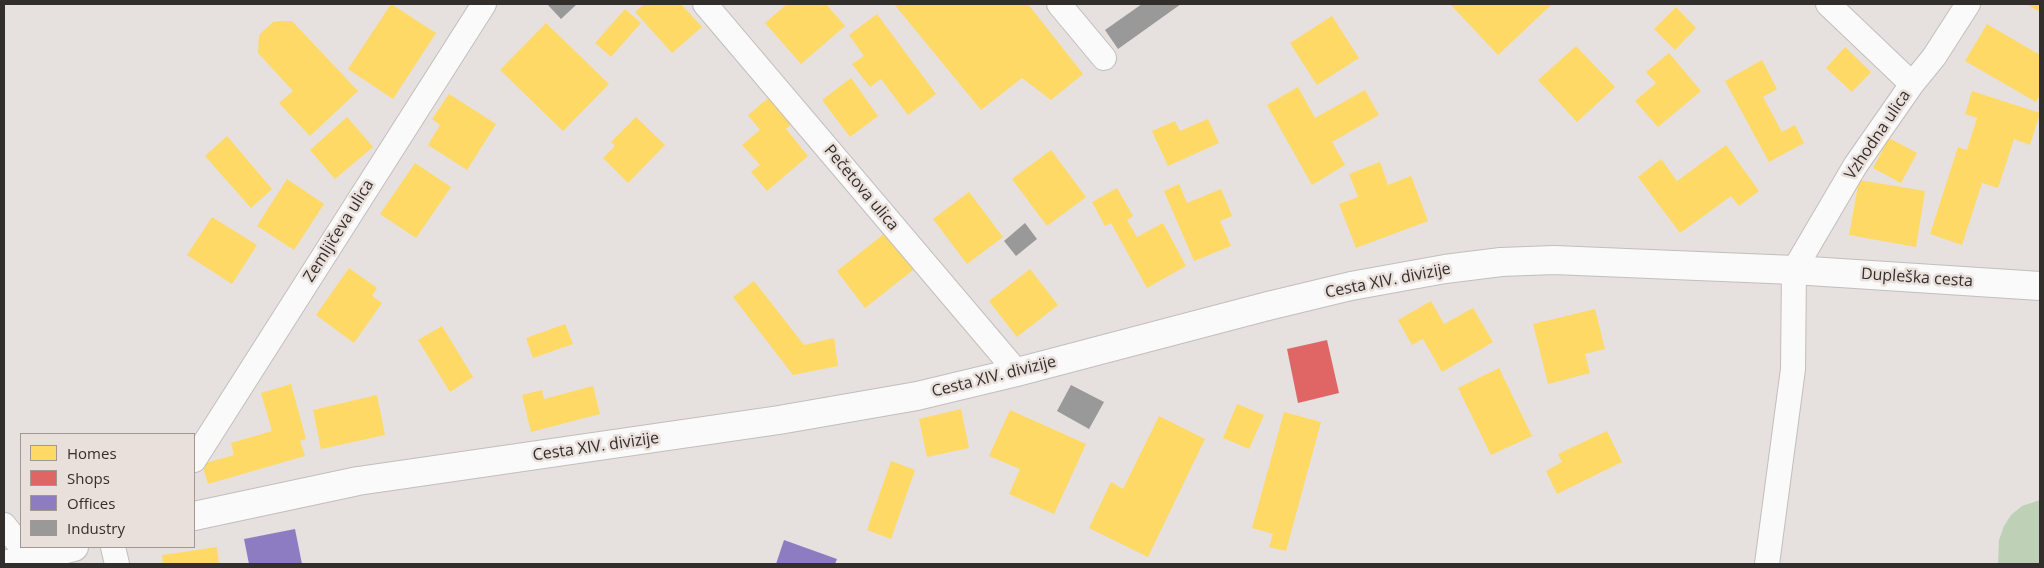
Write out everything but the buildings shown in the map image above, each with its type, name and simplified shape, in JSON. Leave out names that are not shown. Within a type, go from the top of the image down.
[{"type":"street","name":"Zemljičeva ulica","points":[[195,458],[484,4]]},
{"type":"street","name":"Pečetova ulica","points":[[705,4],[1017,372]]},
{"type":"street","points":[[1059,4],[1104,58]]},
{"type":"street","points":[[1828,4],[1912,84]]},
{"type":"street","name":"Vzhodna ulica","points":[[1794,270],[1854,166],[1912,84],[1934,57],[1968,4]]},
{"type":"street","name":"Cesta XIV. divizije","points":[[195,516],[358,481],[780,420],[917,396],[1017,372],[1268,306],[1351,286],[1445,268],[1501,262],[1554,260],[1794,270]]},
{"type":"street","points":[[1767,564],[1793,369],[1794,270]]},
{"type":"street","name":"Dupleška cesta","points":[[1794,270],[2040,286]]},
{"type":"street","points":[[4,525],[19,561],[70,548]]},
{"type":"street","points":[[113,548],[117,564]]},
{"type":"green space","points":[[2040,500],[2040,564],[1998,564],[1999,540],[2004,526],[2011,515],[2022,506]]}]
